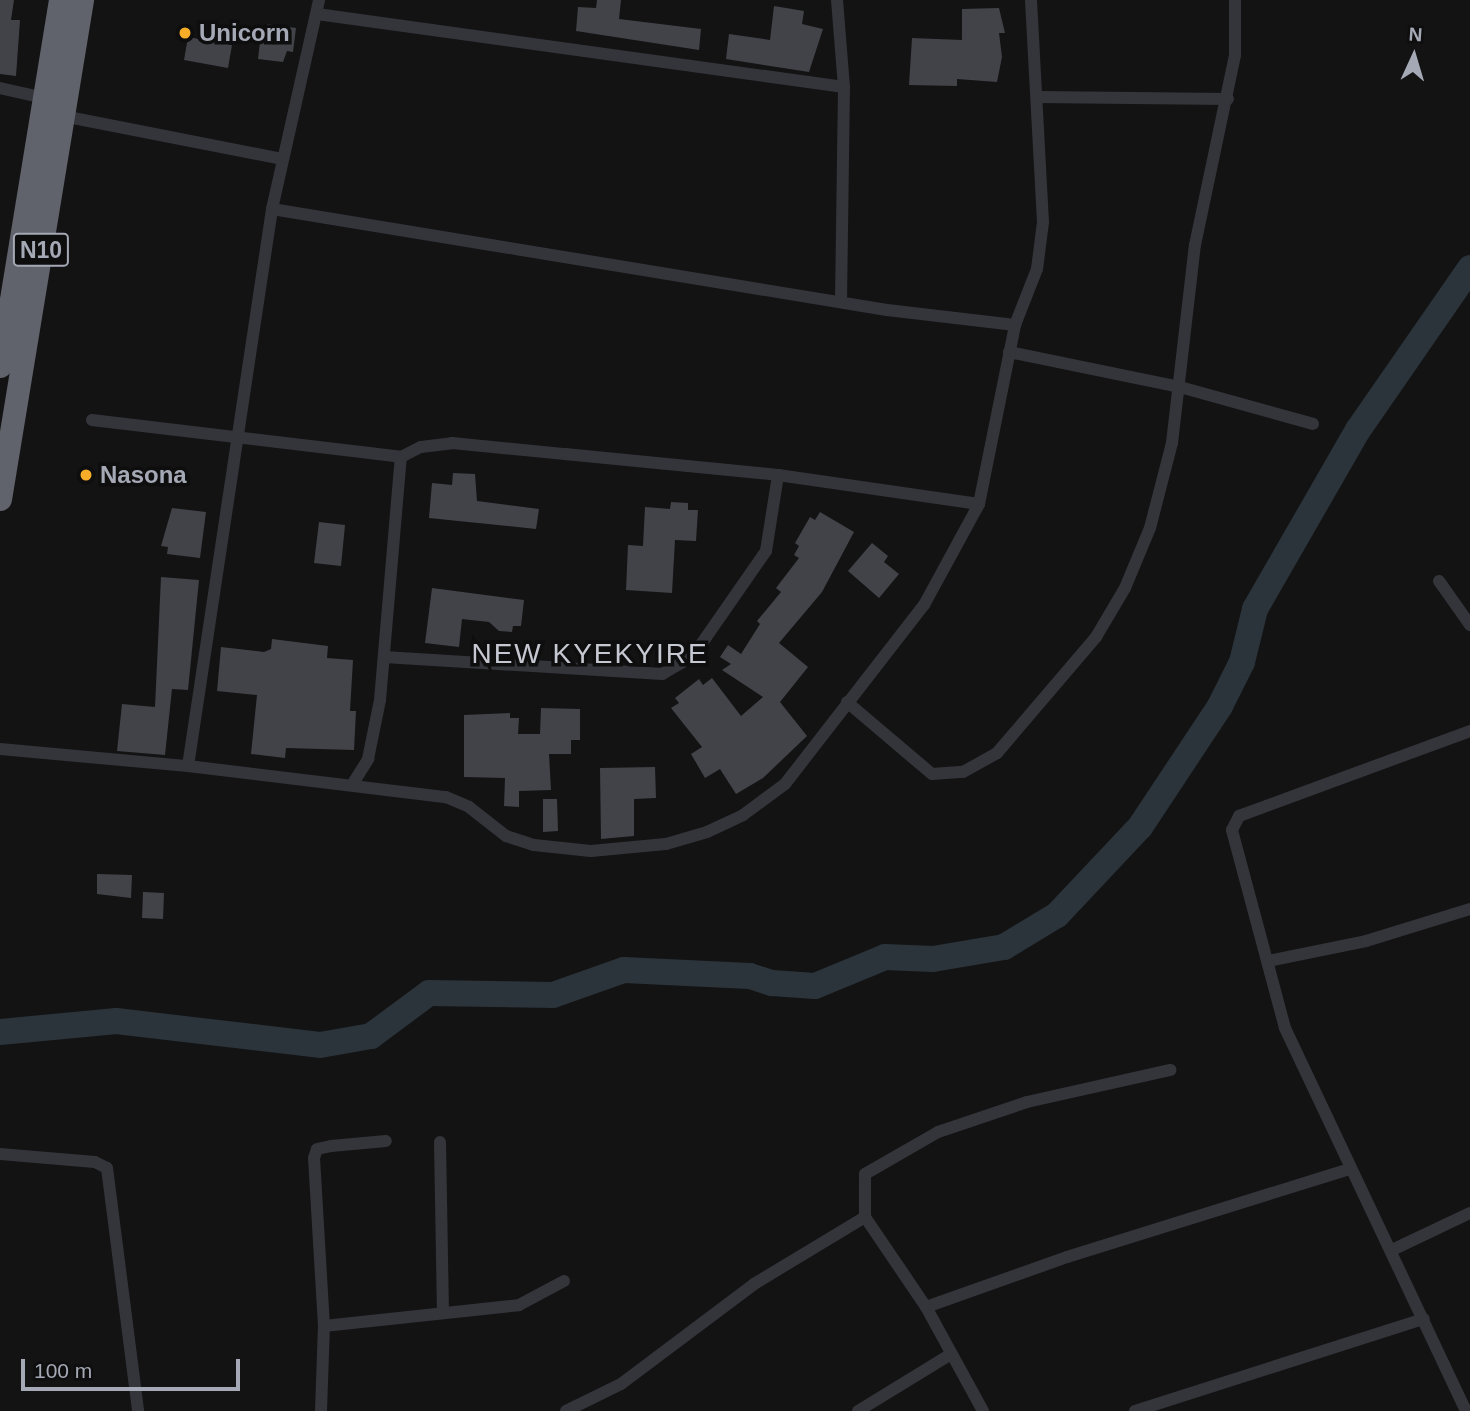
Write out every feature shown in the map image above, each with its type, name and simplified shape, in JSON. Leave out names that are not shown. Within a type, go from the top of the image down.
[{"type":"highway","name":"N10","points":[[0,366],[60,0]]},
{"type":"highway","name":"N10","points":[[0,499],[82,0]]},
{"type":"street","points":[[188,766],[240,437],[272,209],[319,0]]},
{"type":"street","points":[[836,0],[844,87],[841,300]]},
{"type":"street","points":[[0,749],[188,766],[446,797],[469,807],[506,836],[534,845],[591,851],[666,844],[707,832],[764,800],[785,783],[923,605],[979,504],[1015,325],[1037,269],[1043,222],[1031,0]]},
{"type":"street","points":[[847,702],[932,774],[963,772],[997,753],[1096,637],[1125,588],[1161,493],[1180,387],[1195,245],[1228,99],[1238,21],[1235,0]]},
{"type":"street","points":[[317,14],[844,87]]},
{"type":"street","points":[[0,89],[44,98]]},
{"type":"street","points":[[1038,97],[1228,99]]},
{"type":"street","points":[[63,116],[284,159]]},
{"type":"street","points":[[272,209],[841,300],[1015,325]]},
{"type":"street","points":[[1009,352],[1180,387],[1313,424]]},
{"type":"street","points":[[92,420],[401,457],[421,447],[452,443],[778,475],[979,504]]},
{"type":"street","points":[[352,785],[368,759],[384,657],[401,457]]},
{"type":"street","points":[[384,657],[662,674],[692,656],[766,551],[778,475]]},
{"type":"street","points":[[1439,581],[1470,625]]},
{"type":"street","points":[[1466,1411],[1285,1028],[1234,840],[1234,819],[1470,731]]},
{"type":"street","points":[[1268,961],[1366,941],[1470,909]]},
{"type":"street","points":[[983,1411],[926,1307],[865,1217],[865,1174],[938,1132],[1027,1102],[1170,1070]]},
{"type":"street","points":[[321,1411],[324,1326],[314,1158],[317,1149],[386,1140]]},
{"type":"street","points":[[440,1142],[443,1310]]},
{"type":"street","points":[[0,1154],[94,1163],[107,1168],[138,1411]]},
{"type":"street","points":[[926,1307],[1067,1257],[1350,1169]]},
{"type":"street","points":[[1392,1250],[1470,1213]]},
{"type":"street","points":[[566,1411],[621,1384],[754,1284],[865,1217]]},
{"type":"street","points":[[324,1326],[443,1310],[519,1305],[564,1281]]},
{"type":"street","points":[[1135,1411],[1424,1319]]},
{"type":"street","points":[[858,1411],[951,1354]]},
{"type":"building","points":[[0,0],[14,0],[11,20],[20,20],[16,76],[0,74]]},
{"type":"building","points":[[597,0],[621,0],[619,19],[701,29],[699,50],[576,31],[578,7],[596,8]]},
{"type":"building","points":[[774,6],[804,11],[802,24],[823,29],[809,72],[726,59],[729,34],[770,40]]},
{"type":"building","points":[[999,8],[1005,33],[999,33],[1002,57],[997,82],[957,79],[957,86],[909,85],[912,38],[962,40],[962,9]]},
{"type":"building","points":[[267,24],[296,28],[293,52],[287,51],[283,62],[258,59],[261,33],[266,34]]},
{"type":"building","points":[[188,37],[232,45],[228,68],[184,60]]},
{"type":"building","points":[[453,473],[475,474],[477,501],[539,509],[536,529],[429,518],[432,483],[452,485]]},
{"type":"building","points":[[671,502],[688,503],[688,510],[698,510],[696,541],[675,540],[672,593],[626,590],[628,545],[643,546],[645,507],[670,509]]},
{"type":"building","points":[[172,508],[206,512],[200,558],[167,554],[168,547],[161,546]]},
{"type":"building","points":[[820,512],[854,532],[822,592],[779,643],[808,667],[780,702],[807,736],[763,778],[736,794],[720,769],[705,778],[691,754],[702,747],[671,708],[679,703],[675,698],[699,679],[703,685],[712,678],[741,716],[763,697],[722,670],[731,664],[720,657],[728,645],[741,654],[760,624],[757,621],[781,592],[776,588],[799,558],[794,555],[799,546],[795,543],[810,517],[815,520]]},
{"type":"building","points":[[319,522],[345,525],[341,566],[314,563]]},
{"type":"building","points":[[872,543],[888,556],[884,562],[899,574],[879,598],[848,571]]},
{"type":"building","points":[[161,577],[199,580],[188,690],[172,689],[165,755],[117,751],[122,704],[155,707]]},
{"type":"building","points":[[432,588],[524,600],[521,626],[513,626],[512,632],[499,631],[489,622],[462,619],[459,647],[425,643]]},
{"type":"building","points":[[272,639],[328,646],[327,658],[353,660],[350,711],[356,711],[354,750],[286,748],[285,758],[251,754],[257,695],[217,691],[221,647],[264,652],[271,649]]},
{"type":"building","points":[[541,708],[580,709],[580,740],[571,740],[571,754],[549,754],[551,790],[519,791],[519,807],[504,806],[505,778],[464,777],[464,715],[510,713],[510,718],[519,718],[518,734],[540,734]]},
{"type":"building","points":[[655,767],[656,798],[634,799],[634,836],[601,839],[600,768]]},
{"type":"building","points":[[543,799],[557,799],[558,831],[543,832]]},
{"type":"building","points":[[97,874],[132,875],[131,898],[97,894]]},
{"type":"building","points":[[143,892],[164,893],[163,919],[142,918]]},
{"type":"waterway","points":[[0,1032],[116,1021],[320,1045],[371,1036],[429,993],[553,995],[624,970],[750,976],[772,983],[815,986],[885,957],[933,959],[1004,947],[1057,915],[1140,827],[1220,706],[1242,662],[1255,609],[1358,430],[1470,268]]},
{"type":"place","name":"Unicorn","points":[[185,33]]},
{"type":"place","name":"Nasona","points":[[86,475]]},
{"type":"district","name":"NEW KYEKYIRE","points":[[590,654]]}]
